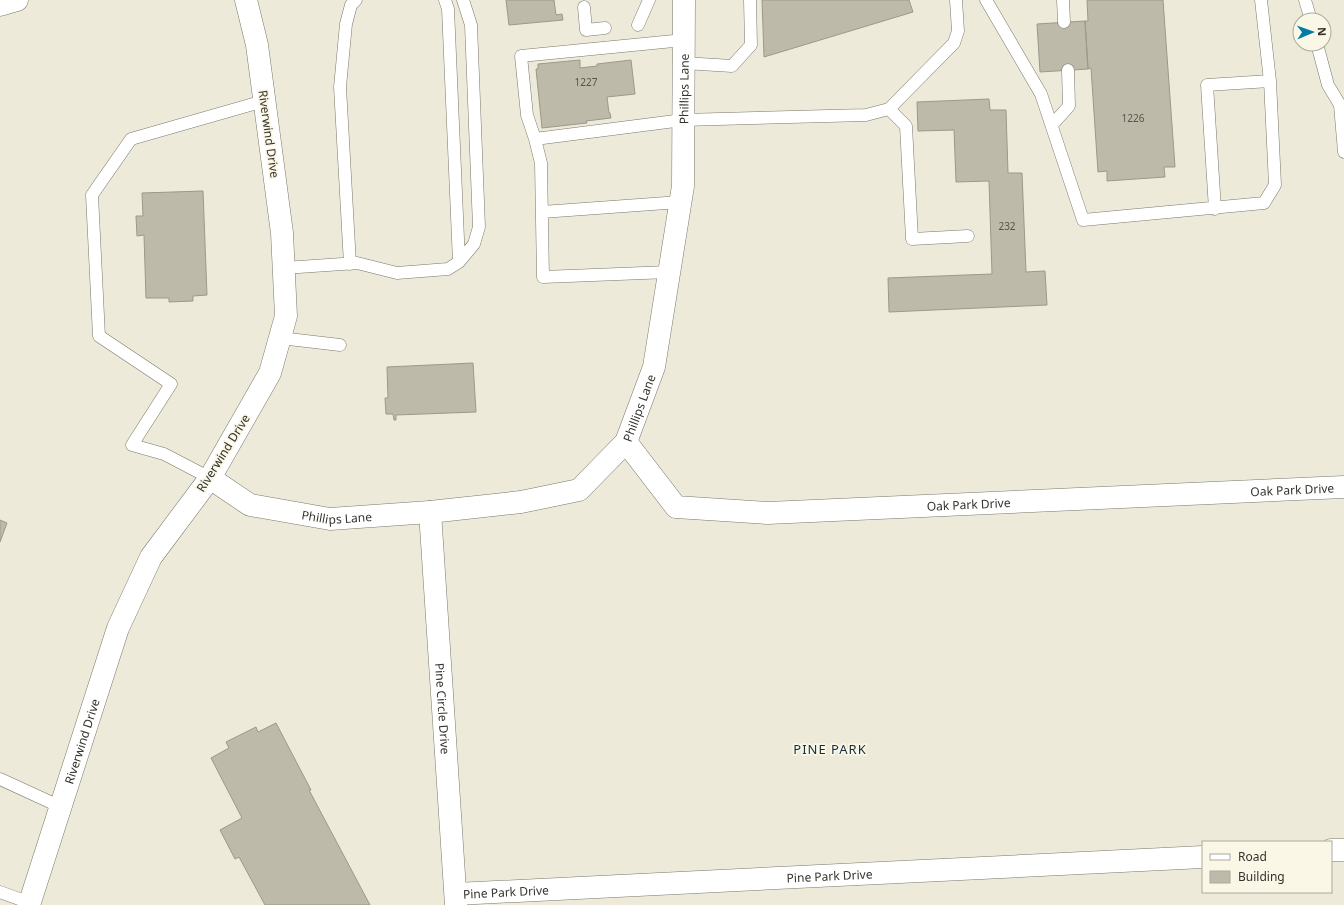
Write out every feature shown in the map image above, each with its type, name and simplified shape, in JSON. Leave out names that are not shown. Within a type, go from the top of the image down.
[{"type":"street","points":[[0,5],[17,0]]},
{"type":"street","name":"Riverwind Drive","points":[[30,904],[118,628],[151,557],[210,478],[270,373],[286,316],[282,233],[257,45],[246,0]]},
{"type":"street","name":"Phillips Lane","points":[[210,478],[250,505],[330,519],[430,512],[521,502],[579,490],[626,442],[654,367],[683,186],[684,0]]},
{"type":"street","name":"Oak Park Drive","points":[[626,442],[676,507],[768,513],[1344,487]]},
{"type":"street","name":"Pine Circle Drive","points":[[430,512],[456,900]]},
{"type":"street","points":[[1332,850],[1344,850]]},
{"type":"street","name":"Pine Park Drive","points":[[456,900],[1202,857]]},
{"type":"lane","points":[[350,264],[340,87],[346,24],[352,5],[356,0]]},
{"type":"lane","points":[[445,0],[448,9],[459,262]]},
{"type":"lane","points":[[284,268],[357,263],[397,273],[448,269],[459,262],[474,244],[479,227],[471,25],[463,0]]},
{"type":"lane","points":[[638,25],[649,0]]},
{"type":"lane","points":[[684,62],[732,66],[751,45],[750,0]]},
{"type":"lane","points":[[535,139],[683,120],[866,115],[889,109],[954,43],[958,31],[956,0]]},
{"type":"lane","points":[[986,0],[1041,94],[1083,220],[1215,209],[1264,203],[1275,185],[1270,81],[1261,0]]},
{"type":"lane","points":[[1063,0],[1064,22]]},
{"type":"lane","points":[[1306,0],[1309,12]]},
{"type":"lane","points":[[584,7],[586,30],[605,28]]},
{"type":"lane","points":[[669,272],[543,277],[541,164],[527,115],[521,56],[684,40]]},
{"type":"lane","points":[[1319,52],[1328,85],[1342,105],[1344,152]]},
{"type":"lane","points":[[1052,125],[1069,106],[1068,70]]},
{"type":"lane","points":[[1215,209],[1207,85],[1270,81]]},
{"type":"lane","points":[[210,478],[164,454],[132,445],[171,384],[99,336],[92,195],[131,139],[264,101]]},
{"type":"lane","points":[[889,109],[906,126],[912,239],[968,236]]},
{"type":"lane","points":[[542,212],[680,202]]},
{"type":"lane","points":[[280,338],[340,345]]},
{"type":"lane","points":[[0,779],[60,807]]},
{"type":"lane","points":[[0,892],[30,904]]},
{"type":"building","points":[[506,0],[554,0],[556,15],[562,14],[563,20],[509,25]]},
{"type":"building","points":[[762,0],[909,0],[913,12],[764,57]]},
{"type":"building","points":[[1087,0],[1163,0],[1175,167],[1164,167],[1165,177],[1107,181],[1107,171],[1098,172],[1091,68],[1088,69],[1085,21],[1088,21]]},
{"type":"building","points":[[1085,21],[1088,69],[1040,72],[1037,24]]},
{"type":"building","points":[[580,60],[580,68],[597,66],[597,64],[631,60],[635,94],[607,97],[611,118],[586,121],[587,123],[542,128],[536,69],[538,69],[538,64]]},
{"type":"building","points":[[989,99],[990,110],[1006,110],[1008,173],[1022,173],[1026,272],[1045,271],[1047,305],[889,312],[888,278],[992,274],[989,181],[956,182],[954,130],[918,131],[917,102]]},
{"type":"building","points":[[203,191],[207,295],[193,296],[193,301],[169,302],[169,298],[146,298],[144,235],[137,236],[136,216],[143,216],[142,193]]},
{"type":"building","points":[[473,363],[476,412],[396,415],[396,420],[394,420],[393,414],[386,414],[385,398],[388,398],[387,367]]},
{"type":"building","points":[[0,520],[7,523],[0,542]]},
{"type":"building","points":[[276,723],[311,790],[309,790],[370,905],[265,905],[239,857],[235,859],[220,830],[242,818],[211,758],[229,748],[226,742],[256,727],[258,732]]},
{"type":"district","name":"PINE PARK","points":[[830,749]]}]
